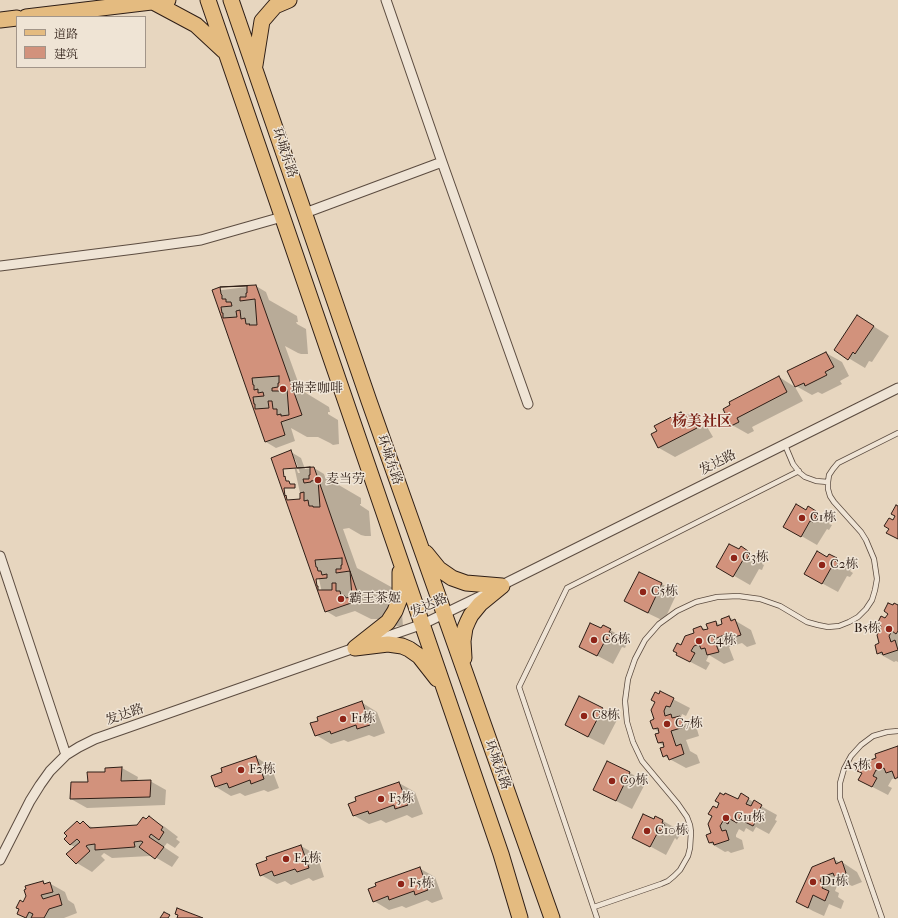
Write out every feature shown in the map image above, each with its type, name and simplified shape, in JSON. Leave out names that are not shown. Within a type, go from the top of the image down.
[{"type":"main road","points":[[34,16],[168,0]]},
{"type":"main road","name":"环城东路","points":[[208,0],[445,688],[501,854],[520,918]]},
{"type":"main road","name":"环城东路","points":[[232,0],[366,394],[552,918]]},
{"type":"main road","points":[[255,68],[262,21],[275,6],[289,0]]},
{"type":"main road","points":[[153,2],[196,25],[226,53]]},
{"type":"main road","points":[[0,20],[16,18]]},
{"type":"main road","points":[[419,544],[439,569],[452,578],[466,583],[502,586]]},
{"type":"main road","points":[[355,648],[388,622],[395,611],[400,598],[399,555]]},
{"type":"main road","points":[[466,678],[463,641],[465,628],[471,615],[480,604],[502,586]]},
{"type":"main road","points":[[355,648],[388,644],[409,648],[419,656],[445,688]]},
{"type":"street","points":[[386,0],[528,404]]},
{"type":"street","points":[[305,213],[442,162]]},
{"type":"street","points":[[0,266],[200,240],[282,217]]},
{"type":"street","name":"发达路","points":[[0,860],[30,801],[40,785],[50,771],[66,755],[79,747],[95,739],[423,624],[444,615],[898,388]]},
{"type":"street","points":[[0,556],[66,755]]},
{"type":"lane","points":[[594,907],[661,884],[668,880],[680,870],[688,856],[690,848],[691,832],[687,817],[642,761],[633,742],[627,722],[625,700],[628,679],[635,659],[645,640],[659,624],[677,611],[696,602],[717,597],[738,596],[760,599],[780,606],[808,622],[828,627],[839,626],[858,617],[872,600],[875,590],[877,580],[874,559],[861,532],[830,496],[828,489],[829,475],[838,463],[898,433]]},
{"type":"lane","points":[[784,444],[799,472],[810,479],[828,482]]},
{"type":"lane","points":[[598,918],[519,687],[567,588],[799,472]]},
{"type":"lane","points":[[882,918],[844,812],[840,798],[840,783],[844,769],[851,756],[861,745],[873,736],[898,731]]},
{"type":"building","points":[[256,285],[302,415],[281,422],[285,435],[265,442],[212,290],[220,287]]},
{"type":"building","points":[[247,286],[246,297],[240,297],[240,301],[255,299],[257,325],[246,324],[245,318],[241,319],[240,310],[236,311],[237,317],[223,318],[221,307],[232,306],[231,302],[226,302],[226,299],[222,299],[220,287]]},
{"type":"building","points":[[857,315],[874,326],[855,354],[853,352],[848,360],[834,350]]},
{"type":"building","points":[[826,352],[834,367],[825,372],[827,375],[805,386],[804,383],[795,387],[787,371]]},
{"type":"building","points":[[279,376],[278,387],[272,388],[272,391],[287,389],[289,415],[277,415],[277,409],[273,409],[272,401],[268,401],[269,408],[255,409],[253,397],[264,396],[263,392],[258,393],[258,389],[254,390],[252,378]]},
{"type":"building","points":[[779,376],[787,392],[737,418],[739,422],[731,426],[723,409],[730,405],[729,402]]},
{"type":"building","points":[[681,412],[684,417],[690,414],[697,428],[658,448],[651,434],[657,431],[654,426]]},
{"type":"building","points":[[291,450],[297,468],[314,467],[360,600],[325,612],[271,458]]},
{"type":"building","points":[[310,467],[309,479],[303,479],[304,483],[318,480],[320,507],[309,506],[308,500],[304,501],[304,492],[300,493],[300,499],[287,500],[286,495],[285,496],[284,488],[295,488],[295,484],[290,484],[289,481],[286,481],[283,469]]},
{"type":"building","name":"C1栋","points":[[796,504],[806,510],[808,506],[816,511],[814,514],[817,516],[813,522],[810,521],[801,537],[783,527]]},
{"type":"building","points":[[896,505],[898,506],[898,539],[886,533],[889,529],[884,526],[889,518],[893,520],[895,516],[891,514]]},
{"type":"building","name":"C3栋","points":[[729,544],[739,549],[741,546],[748,551],[747,554],[749,555],[746,562],[743,560],[733,577],[716,567]]},
{"type":"building","name":"C2栋","points":[[817,551],[827,557],[829,554],[837,558],[835,561],[838,563],[834,569],[831,568],[822,584],[804,574]]},
{"type":"building","points":[[342,558],[341,569],[336,569],[336,573],[350,571],[352,597],[345,598],[345,596],[341,596],[340,591],[336,591],[336,583],[332,583],[332,590],[318,590],[316,579],[327,578],[327,574],[322,575],[321,571],[318,571],[315,560]]},
{"type":"building","name":"C5栋","points":[[639,572],[662,583],[648,613],[624,601]]},
{"type":"building","name":"B5栋","points":[[888,603],[898,605],[898,631],[896,634],[892,631],[889,636],[891,642],[895,640],[898,650],[883,655],[882,652],[877,654],[875,645],[879,643],[877,635],[881,626],[877,624],[881,616],[885,618],[888,614],[884,611]]},
{"type":"building","name":"C4栋","points":[[729,616],[731,621],[735,619],[741,635],[731,638],[729,633],[714,639],[719,652],[707,655],[705,648],[701,649],[699,644],[694,646],[691,651],[695,653],[690,662],[676,655],[677,653],[673,651],[677,643],[681,645],[685,636],[694,633],[693,629],[701,626],[703,630],[708,629],[706,624],[716,621],[717,626],[722,624],[721,619]]},
{"type":"building","name":"C6栋","points":[[590,623],[601,628],[603,625],[611,629],[609,632],[612,634],[609,640],[606,639],[597,656],[579,647]]},
{"type":"building","name":"C7栋","points":[[660,691],[674,698],[670,707],[666,706],[664,711],[665,716],[671,714],[672,718],[680,716],[684,727],[671,731],[676,746],[681,744],[684,754],[669,760],[667,755],[663,757],[660,748],[664,747],[663,742],[658,743],[655,734],[659,733],[658,728],[653,729],[650,721],[654,719],[651,710],[655,702],[651,700],[655,692],[659,694]]},
{"type":"building","name":"C8栋","points":[[579,696],[603,708],[588,737],[565,725]]},
{"type":"building","name":"F1栋","points":[[362,701],[370,725],[357,729],[356,725],[331,734],[330,731],[315,736],[310,723],[318,721],[317,717]]},
{"type":"building","name":"A5栋","points":[[898,746],[898,777],[895,779],[892,771],[886,773],[884,768],[876,770],[873,776],[877,778],[872,787],[858,780],[862,773],[857,771],[861,763],[866,765],[868,761],[876,758],[875,754]]},
{"type":"building","name":"F2栋","points":[[256,756],[264,779],[251,784],[250,780],[229,788],[227,783],[215,787],[211,776],[222,772],[221,768]]},
{"type":"building","name":"C9栋","points":[[607,761],[630,772],[616,801],[593,790]]},
{"type":"building","points":[[122,767],[121,781],[151,780],[150,797],[70,799],[71,782],[88,782],[87,772],[105,772],[105,768]]},
{"type":"building","name":"F3栋","points":[[399,782],[408,805],[395,809],[394,805],[369,814],[368,811],[353,816],[348,804],[356,801],[355,797]]},
{"type":"building","name":"C11栋","points":[[720,793],[724,795],[725,793],[738,799],[741,793],[749,798],[746,804],[751,806],[754,800],[762,805],[759,810],[762,811],[753,826],[745,822],[748,817],[742,814],[737,823],[730,819],[728,824],[723,821],[720,826],[722,831],[726,830],[729,840],[714,845],[713,842],[709,843],[706,835],[711,833],[708,824],[712,816],[708,814],[713,806],[717,808],[719,803],[715,801]]},
{"type":"building","name":"C10栋","points":[[643,814],[654,819],[655,816],[663,820],[662,823],[665,825],[661,831],[659,830],[650,847],[632,838]]},
{"type":"building","points":[[149,816],[163,827],[161,830],[164,832],[159,840],[151,834],[149,837],[164,847],[155,859],[139,847],[143,842],[141,841],[134,842],[135,847],[95,850],[95,844],[88,845],[86,846],[90,851],[76,864],[66,854],[80,842],[77,839],[70,845],[64,839],[67,836],[64,833],[77,821],[80,824],[83,821],[90,828],[137,825],[143,817],[146,819]]},
{"type":"building","name":"F4栋","points":[[301,845],[309,868],[297,872],[295,869],[274,876],[272,871],[260,876],[256,864],[267,860],[266,857]]},
{"type":"building","name":"D1栋","points":[[834,858],[836,864],[842,861],[846,873],[835,878],[833,873],[822,877],[820,881],[824,883],[822,888],[829,891],[825,901],[813,895],[808,908],[796,902],[812,867]]},
{"type":"building","name":"F5栋","points":[[420,867],[428,890],[415,895],[414,891],[389,900],[388,896],[373,902],[368,889],[376,886],[375,883]]},
{"type":"building","points":[[43,881],[44,884],[50,882],[53,892],[41,895],[43,899],[59,894],[62,905],[49,909],[44,918],[31,918],[33,914],[29,912],[26,918],[17,914],[19,909],[16,908],[20,900],[23,902],[26,896],[24,890],[26,889],[25,886]]},
{"type":"building","points":[[177,908],[203,918],[177,918],[178,915],[175,914]]},
{"type":"building","points":[[164,912],[170,915],[168,918],[160,918]]},
{"type":"place","name":"瑞幸咖啡","points":[[283,389]]},
{"type":"place","name":"麦当劳","points":[[318,480]]},
{"type":"place","name":"C1栋","points":[[802,518]]},
{"type":"place","name":"C3栋","points":[[734,558]]},
{"type":"place","name":"C2栋","points":[[822,565]]},
{"type":"place","name":"C5栋","points":[[643,592]]},
{"type":"place","name":"霸王茶姬","points":[[341,599]]},
{"type":"place","name":"B5栋","points":[[889,629]]},
{"type":"place","name":"C6栋","points":[[594,640]]},
{"type":"place","name":"C4栋","points":[[699,641]]},
{"type":"place","name":"C8栋","points":[[584,716]]},
{"type":"place","name":"F1栋","points":[[343,719]]},
{"type":"place","name":"C7栋","points":[[667,724]]},
{"type":"place","name":"A5栋","points":[[879,766]]},
{"type":"place","name":"F2栋","points":[[241,770]]},
{"type":"place","name":"C9栋","points":[[612,781]]},
{"type":"place","name":"F3栋","points":[[381,799]]},
{"type":"place","name":"C11栋","points":[[726,818]]},
{"type":"place","name":"C10栋","points":[[647,831]]},
{"type":"place","name":"F4栋","points":[[286,859]]},
{"type":"place","name":"D1栋","points":[[813,882]]},
{"type":"place","name":"F5栋","points":[[401,884]]},
{"type":"district","name":"杨美社区","points":[[702,422]]}]
